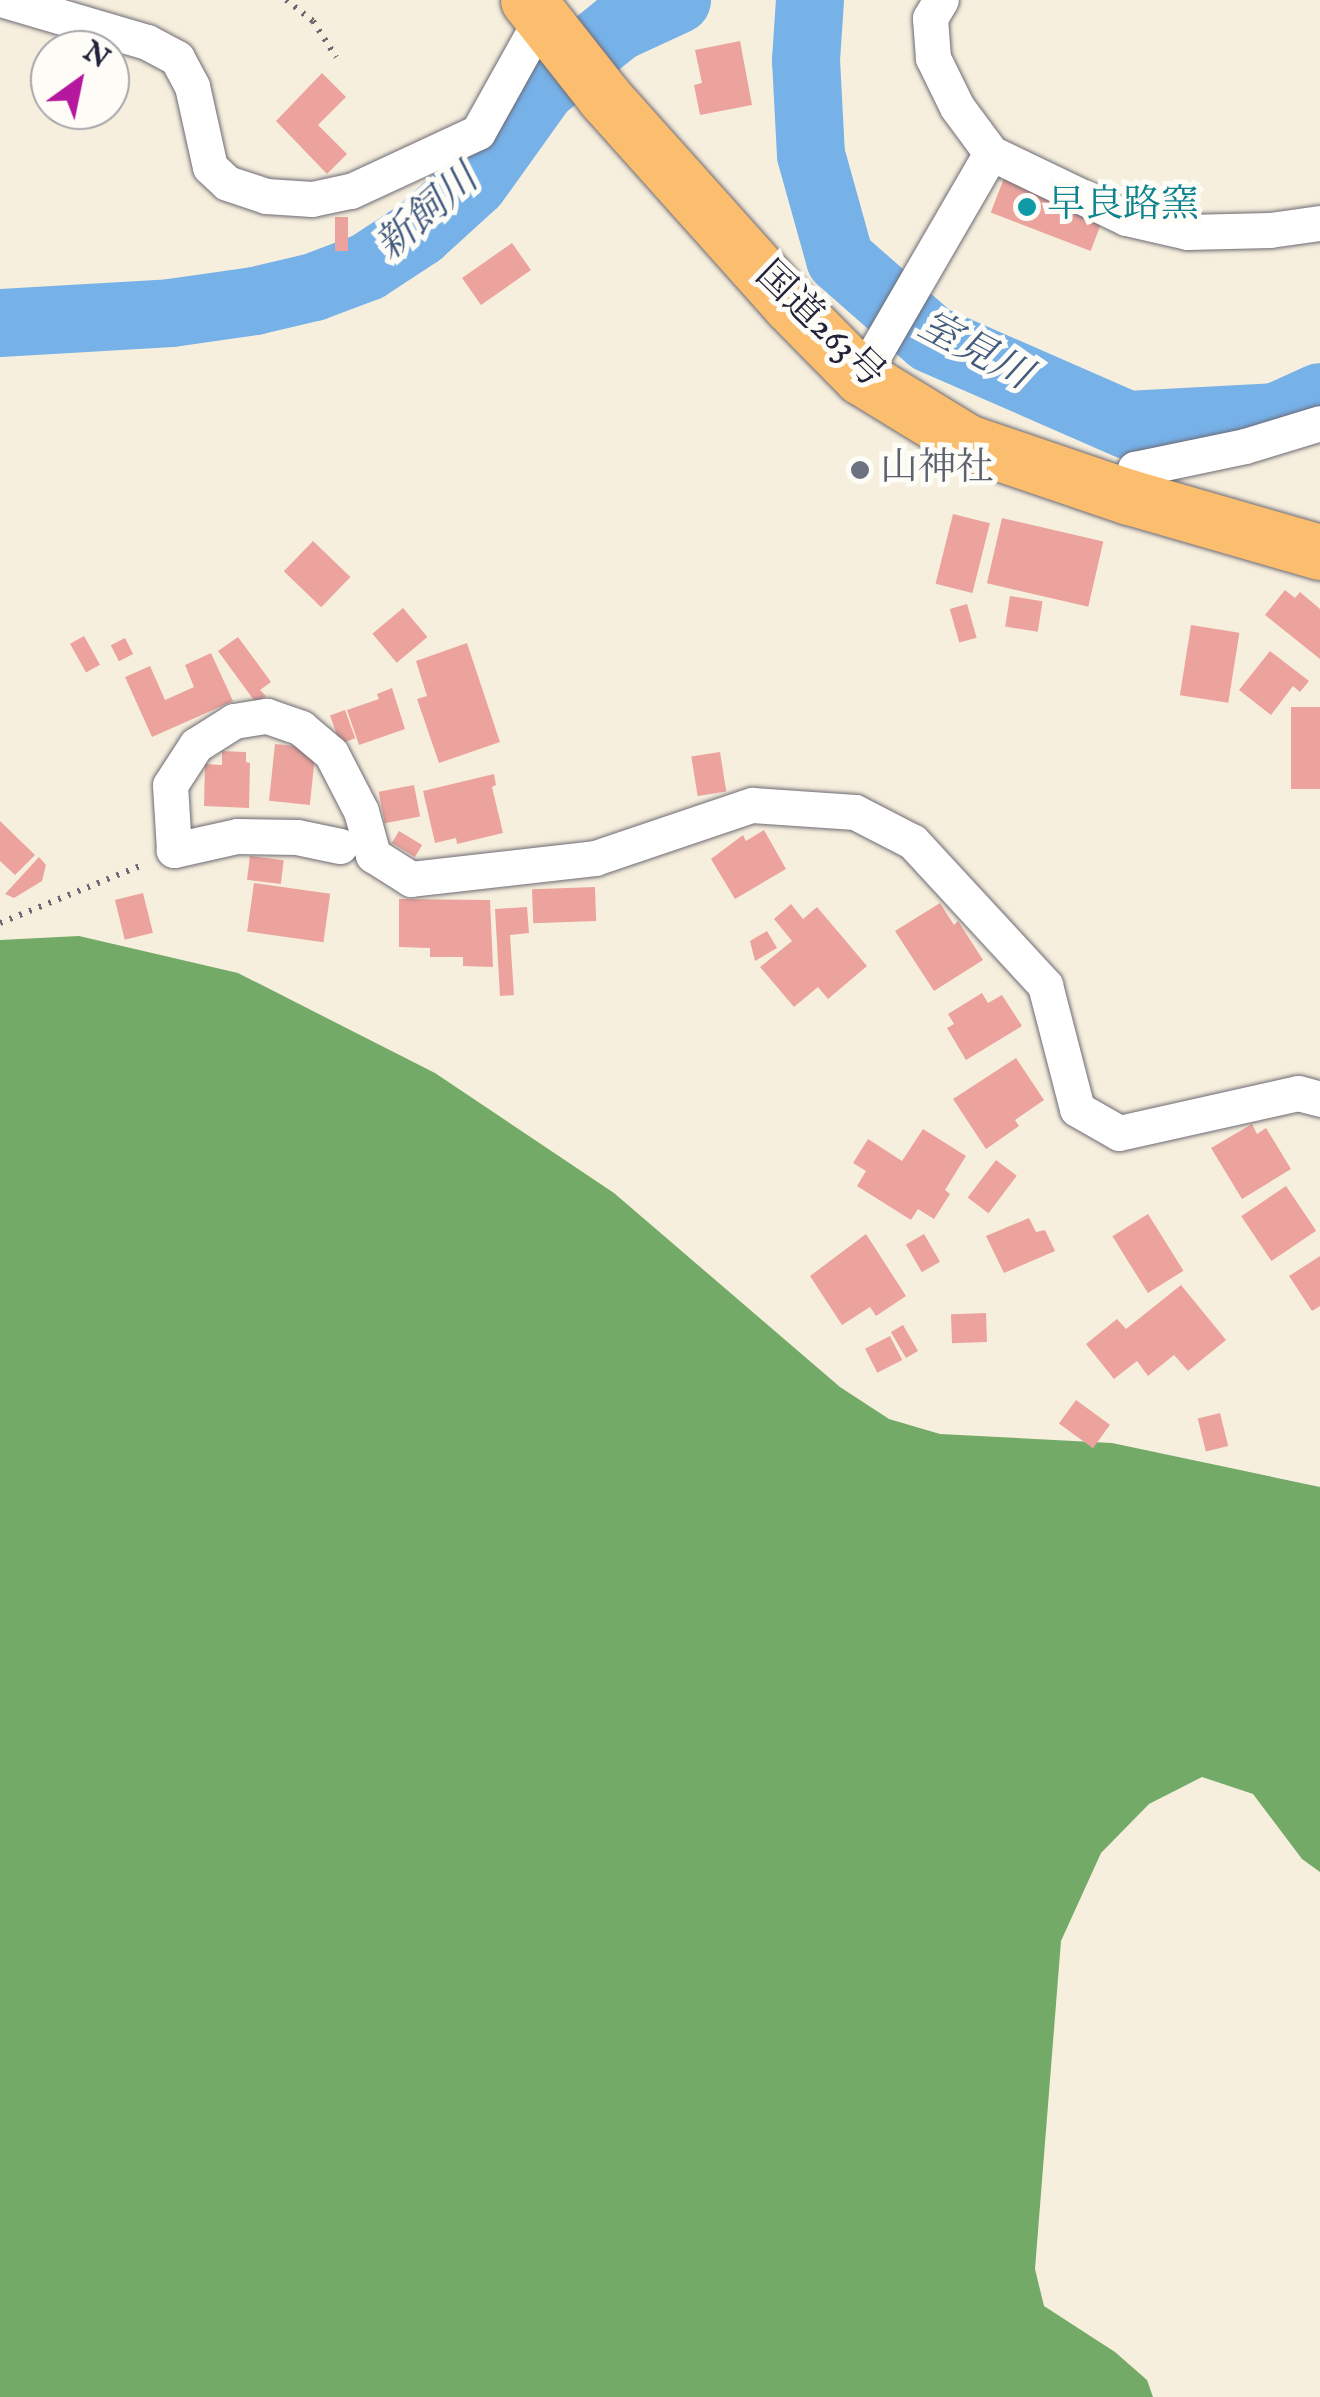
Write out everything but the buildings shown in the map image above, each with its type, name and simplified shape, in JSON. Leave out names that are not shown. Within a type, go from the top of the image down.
[{"type":"highway","name":"国道263号","points":[[540,15],[605,98],[789,304],[862,377],[967,442],[1129,498],[1320,552]]},
{"type":"street","points":[[4,0],[147,42],[177,58],[192,86],[210,167],[226,183],[266,196],[312,199],[352,191],[478,132],[540,15]]},
{"type":"street","points":[[941,0],[930,18],[933,58],[957,108],[991,153],[1126,218],[1187,232],[1270,230],[1320,223]]},
{"type":"street","points":[[862,377],[991,153]]},
{"type":"street","points":[[1129,498],[1135,469],[1245,446],[1320,423]]},
{"type":"street","points":[[340,846],[297,836],[237,836],[174,850],[170,786],[196,745],[234,722],[267,716],[301,728],[332,753],[360,811],[373,855],[411,879],[595,858],[752,805],[855,812],[913,842],[1045,985],[1076,1109],[1119,1132],[1298,1093],[1320,1099]]},
{"type":"path","points":[[286,0],[313,21],[336,57]]},
{"type":"path","points":[[0,923],[174,850]]},
{"type":"green space","points":[[79,936],[238,973],[435,1073],[614,1193],[840,1387],[889,1419],[940,1434],[1112,1443],[1320,1487],[1320,1872],[1302,1859],[1253,1794],[1202,1777],[1149,1804],[1101,1853],[1061,1941],[1035,2269],[1044,2306],[1115,2352],[1147,2380],[1153,2397],[0,2397],[0,940]]},
{"type":"waterway","name":"新飼川","points":[[0,323],[171,313],[255,301],[314,287],[367,267],[419,233],[474,183],[542,88],[618,27],[677,0]]},
{"type":"waterway","name":"室見川","points":[[810,0],[806,60],[811,155],[840,259],[931,339],[1128,425],[1276,417],[1320,397]]},
{"type":"place","name":"早良路窯","points":[[1027,207]]},
{"type":"place","name":"山神社","points":[[860,470]]}]
